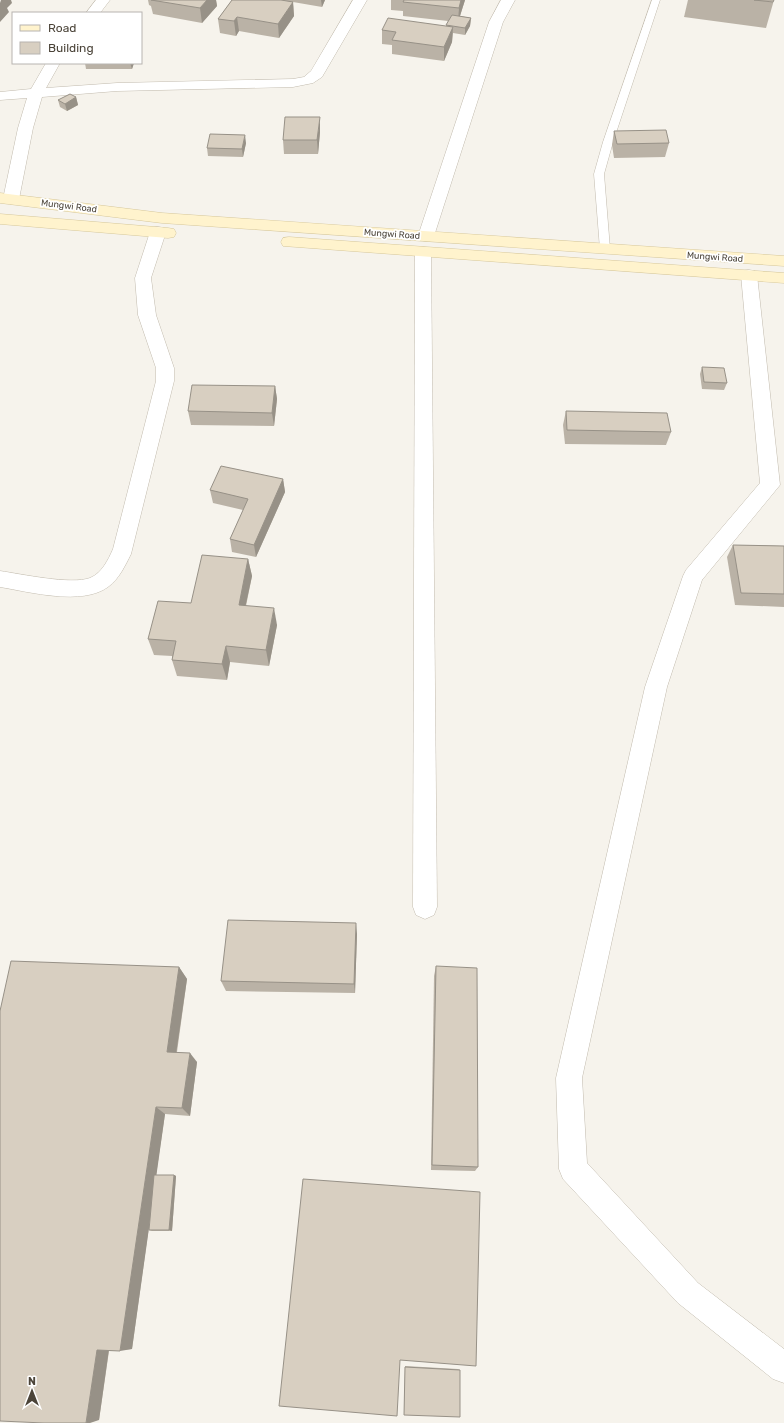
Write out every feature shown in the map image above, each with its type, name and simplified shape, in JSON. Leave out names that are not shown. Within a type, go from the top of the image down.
[{"type":"main road","name":"Mungwi Road","points":[[6,199],[162,218],[784,278]]},
{"type":"main road","name":"Mungwi Road","points":[[0,219],[158,232],[424,244],[605,249],[784,262]]},
{"type":"street","points":[[94,12],[103,0]]},
{"type":"street","points":[[0,96],[117,87],[294,83],[308,80],[317,74],[360,0]]},
{"type":"street","points":[[425,907],[424,244],[496,22],[508,0]]},
{"type":"street","points":[[6,199],[36,93],[44,74],[53,64]]},
{"type":"street","points":[[0,579],[68,588],[95,585],[109,575],[117,563],[123,549],[165,381],[165,368],[147,315],[143,278],[158,232]]},
{"type":"street","points":[[749,275],[770,485],[693,576],[656,687],[647,722],[569,1078],[573,1169],[688,1293],[784,1368]]},
{"type":"lane","points":[[605,249],[599,174],[608,142],[656,0]]},
{"type":"building","points":[[151,0],[207,0],[200,8]]},
{"type":"building","points":[[232,0],[281,0],[293,2],[278,24],[237,17],[234,21],[218,19]]},
{"type":"building","points":[[404,0],[461,0],[459,8],[403,2]]},
{"type":"building","points":[[754,0],[774,0],[773,2]]},
{"type":"building","points":[[452,15],[471,18],[465,28],[446,25]]},
{"type":"building","points":[[388,18],[453,27],[444,47],[392,40],[396,32],[382,30]]},
{"type":"building","points":[[70,94],[76,97],[65,104],[58,100]]},
{"type":"building","points":[[285,117],[320,117],[317,140],[283,140]]},
{"type":"building","points":[[666,130],[669,143],[617,144],[614,131]]},
{"type":"building","points":[[210,134],[245,135],[242,149],[207,148]]},
{"type":"building","points":[[702,367],[724,368],[727,383],[704,382]]},
{"type":"building","points":[[192,385],[275,386],[272,413],[188,411]]},
{"type":"building","points":[[566,411],[667,413],[671,432],[567,430]]},
{"type":"building","points":[[221,466],[283,479],[254,545],[230,539],[248,499],[210,490]]},
{"type":"building","points":[[733,545],[784,546],[784,594],[741,593]]},
{"type":"building","points":[[202,555],[248,559],[239,605],[274,608],[266,650],[226,646],[222,664],[172,660],[176,641],[148,639],[158,601],[191,603]]},
{"type":"building","points":[[228,920],[356,923],[354,984],[221,981]]},
{"type":"building","points":[[11,961],[179,967],[167,1052],[190,1053],[182,1108],[156,1107],[120,1351],[97,1350],[86,1423],[0,1421],[0,1011]]},
{"type":"building","points":[[436,966],[477,968],[478,1167],[432,1165]]},
{"type":"building","points":[[154,1175],[174,1175],[169,1230],[149,1230]]},
{"type":"building","points":[[303,1179],[480,1192],[476,1366],[400,1360],[397,1416],[279,1406]]},
{"type":"building","points":[[405,1367],[460,1370],[460,1417],[404,1415]]}]
